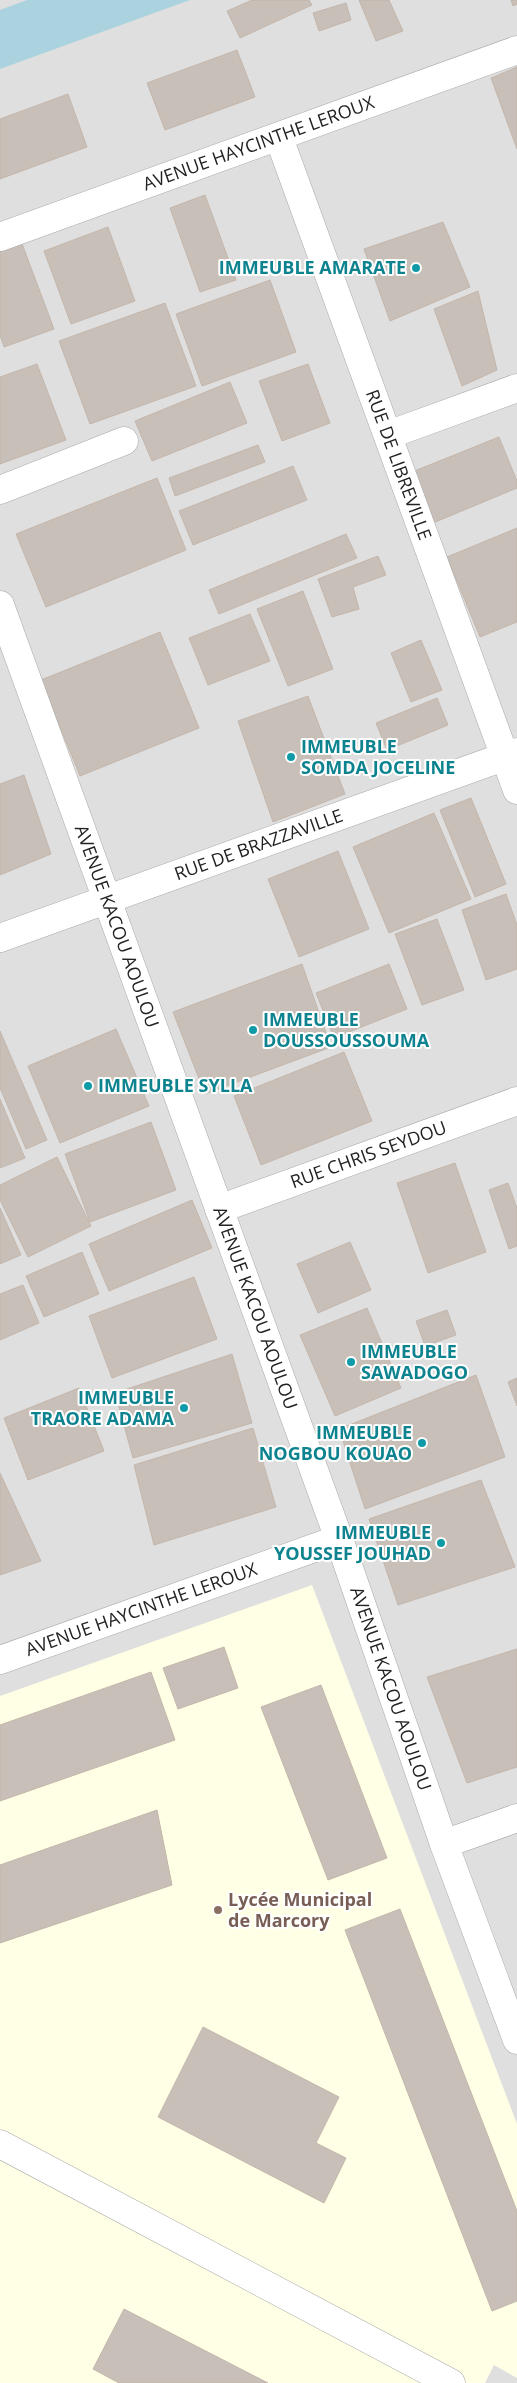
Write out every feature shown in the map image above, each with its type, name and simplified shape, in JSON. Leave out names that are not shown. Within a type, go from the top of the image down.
[{"type":"street","name":"AVENUE HAYCINTHE LEROUX","points":[[0,237],[279,138],[517,50]]},
{"type":"street","name":"RUE DE LIBREVILLE","points":[[279,138],[388,435],[511,754],[517,790]]},
{"type":"street","points":[[388,435],[517,388]]},
{"type":"street","points":[[0,490],[124,441]]},
{"type":"street","name":"AVENUE KACOU AOULOU","points":[[0,605],[339,1539],[444,1844],[517,2040]]},
{"type":"street","name":"RUE DE BRAZZAVILLE","points":[[0,938],[511,754]]},
{"type":"street","name":"RUE CHRIS SEYDOU","points":[[219,1209],[517,1101]]},
{"type":"street","name":"AVENUE HAYCINTHE LEROUX","points":[[0,1660],[339,1539]]},
{"type":"street","points":[[444,1844],[517,1818]]},
{"type":"street","points":[[0,2144],[451,2383]]},
{"type":"shaded area","points":[[0,0],[517,0],[517,2383],[0,2383]]},
{"type":"shaded area","name":"Lycée Municipal de Marcory","points":[[312,1585],[517,2124],[517,2378],[494,2365],[485,2383],[0,2383],[0,1696]]},
{"type":"water","points":[[27,0],[190,0],[0,69],[0,10]]},
{"type":"building","points":[[252,0],[309,0],[312,5],[240,38],[227,11]]},
{"type":"building","points":[[359,0],[389,0],[403,31],[376,41]]},
{"type":"building","points":[[511,0],[517,0],[517,4],[513,6]]},
{"type":"building","points":[[346,3],[351,20],[319,31],[313,13]]},
{"type":"building","points":[[237,50],[255,97],[165,130],[147,83]]},
{"type":"building","points":[[517,67],[517,149],[491,78]]},
{"type":"building","points":[[68,94],[87,147],[0,179],[0,119]]},
{"type":"building","points":[[205,195],[236,280],[200,292],[170,208]]},
{"type":"building","name":"IMMEUBLE AMARATE","points":[[443,222],[470,287],[390,321],[364,249]]},
{"type":"building","points":[[108,227],[135,301],[71,324],[44,251]]},
{"type":"building","points":[[21,241],[54,329],[4,347],[0,335],[0,249]]},
{"type":"building","points":[[270,280],[296,352],[202,386],[176,314]]},
{"type":"building","points":[[478,291],[497,370],[462,386],[434,309]]},
{"type":"building","points":[[165,303],[196,386],[90,424],[59,341]]},
{"type":"building","points":[[37,364],[66,440],[0,464],[0,377]]},
{"type":"building","points":[[308,364],[330,423],[282,441],[259,381]]},
{"type":"building","points":[[230,382],[247,423],[152,461],[135,421]]},
{"type":"building","points":[[499,437],[517,481],[517,488],[433,523],[412,472]]},
{"type":"building","points":[[258,445],[265,462],[175,496],[169,478]]},
{"type":"building","points":[[293,466],[307,500],[193,545],[179,511]]},
{"type":"building","points":[[157,478],[186,550],[46,607],[16,534]]},
{"type":"building","points":[[517,528],[517,622],[480,637],[447,557]]},
{"type":"building","points":[[346,534],[357,558],[219,614],[209,590]]},
{"type":"building","points":[[378,556],[386,575],[353,587],[359,609],[332,617],[318,579]]},
{"type":"building","points":[[303,591],[333,669],[288,686],[257,609]]},
{"type":"building","points":[[250,614],[270,661],[208,685],[189,638]]},
{"type":"building","points":[[160,632],[199,728],[80,776],[41,680]]},
{"type":"building","points":[[421,640],[442,690],[411,702],[391,653]]},
{"type":"building","name":"IMMEUBLE SOMDA JOCELINE","points":[[308,696],[345,794],[273,822],[238,721]]},
{"type":"building","points":[[437,698],[448,725],[387,750],[376,723]]},
{"type":"building","points":[[24,775],[51,854],[0,875],[0,784]]},
{"type":"building","points":[[471,798],[506,884],[475,897],[440,810]]},
{"type":"building","points":[[434,813],[471,899],[389,933],[353,847]]},
{"type":"building","points":[[338,851],[369,929],[299,957],[268,879]]},
{"type":"building","points":[[506,894],[517,925],[517,969],[486,980],[462,910]]},
{"type":"building","points":[[437,919],[464,990],[422,1005],[395,934]]},
{"type":"building","name":"IMMEUBLE DOUSSOUSSOUMA","points":[[302,964],[331,1047],[205,1094],[173,1012]]},
{"type":"building","points":[[389,964],[407,1009],[334,1038],[316,993]]},
{"type":"building","name":"IMMEUBLE SYLLA","points":[[116,1029],[149,1106],[60,1143],[28,1066]]},
{"type":"building","points":[[0,1031],[47,1140],[26,1149],[0,1088]]},
{"type":"building","points":[[344,1052],[372,1121],[261,1165],[234,1096]]},
{"type":"building","points":[[0,1099],[25,1158],[0,1168]]},
{"type":"building","points":[[151,1122],[176,1190],[90,1222],[65,1154]]},
{"type":"building","points":[[57,1157],[91,1226],[28,1257],[0,1200],[0,1185]]},
{"type":"building","points":[[455,1163],[486,1252],[428,1273],[397,1183]]},
{"type":"building","points":[[508,1183],[517,1208],[517,1246],[509,1249],[489,1190]]},
{"type":"building","points":[[192,1200],[212,1248],[109,1291],[89,1244]]},
{"type":"building","points":[[0,1208],[21,1255],[0,1264]]},
{"type":"building","points":[[350,1242],[371,1290],[318,1313],[297,1264]]},
{"type":"building","points":[[82,1252],[99,1294],[44,1317],[26,1276]]},
{"type":"building","points":[[194,1277],[217,1339],[112,1378],[89,1316]]},
{"type":"building","points":[[23,1285],[39,1323],[0,1340],[0,1294]]},
{"type":"building","name":"IMMEUBLE SAWADOGO","points":[[367,1308],[401,1388],[335,1416],[300,1335]]},
{"type":"building","points":[[447,1310],[456,1335],[425,1346],[416,1321]]},
{"type":"building","name":"IMMEUBLE TRAORE ADAMA","points":[[232,1354],[252,1423],[133,1458],[115,1393]]},
{"type":"building","name":"IMMEUBLE NOGBOU KOUAO","points":[[476,1375],[505,1457],[365,1509],[339,1429]]},
{"type":"building","points":[[517,1378],[517,1406],[508,1382]]},
{"type":"building","points":[[79,1388],[104,1451],[28,1480],[4,1418]]},
{"type":"building","points":[[253,1428],[276,1507],[154,1545],[134,1465]]},
{"type":"building","points":[[0,1473],[41,1561],[0,1575]]},
{"type":"building","name":"IMMEUBLE YOUSSEF JOUHAD","points":[[481,1480],[515,1567],[398,1605],[369,1519]]},
{"type":"building","points":[[224,1647],[238,1688],[178,1709],[163,1668]]},
{"type":"building","points":[[517,1649],[517,1767],[467,1783],[427,1677]]},
{"type":"building","points":[[151,1672],[175,1740],[0,1801],[0,1725]]},
{"type":"building","points":[[321,1685],[387,1858],[328,1880],[261,1707]]},
{"type":"building","points":[[157,1810],[172,1885],[0,1943],[0,1865]]},
{"type":"building","points":[[400,1909],[517,2211],[517,2301],[492,2311],[345,1930]]},
{"type":"building","points":[[203,2027],[339,2097],[316,2143],[346,2158],[324,2203],[158,2117]]},
{"type":"building","points":[[124,2309],[268,2383],[119,2383],[93,2369]]},
{"type":"place","name":"IMMEUBLE AMARATE","points":[[416,268]]},
{"type":"place","name":"IMMEUBLE SOMDA JOCELINE","points":[[291,757]]},
{"type":"place","name":"IMMEUBLE DOUSSOUSSOUMA","points":[[253,1030]]},
{"type":"place","name":"IMMEUBLE SYLLA","points":[[88,1086]]},
{"type":"place","name":"IMMEUBLE SAWADOGO","points":[[351,1362]]},
{"type":"place","name":"IMMEUBLE TRAORE ADAMA","points":[[184,1408]]},
{"type":"place","name":"IMMEUBLE NOGBOU KOUAO","points":[[422,1443]]},
{"type":"place","name":"IMMEUBLE YOUSSEF JOUHAD","points":[[441,1543]]},
{"type":"place","name":"Lycée Municipal de Marcory","points":[[218,1910]]}]
